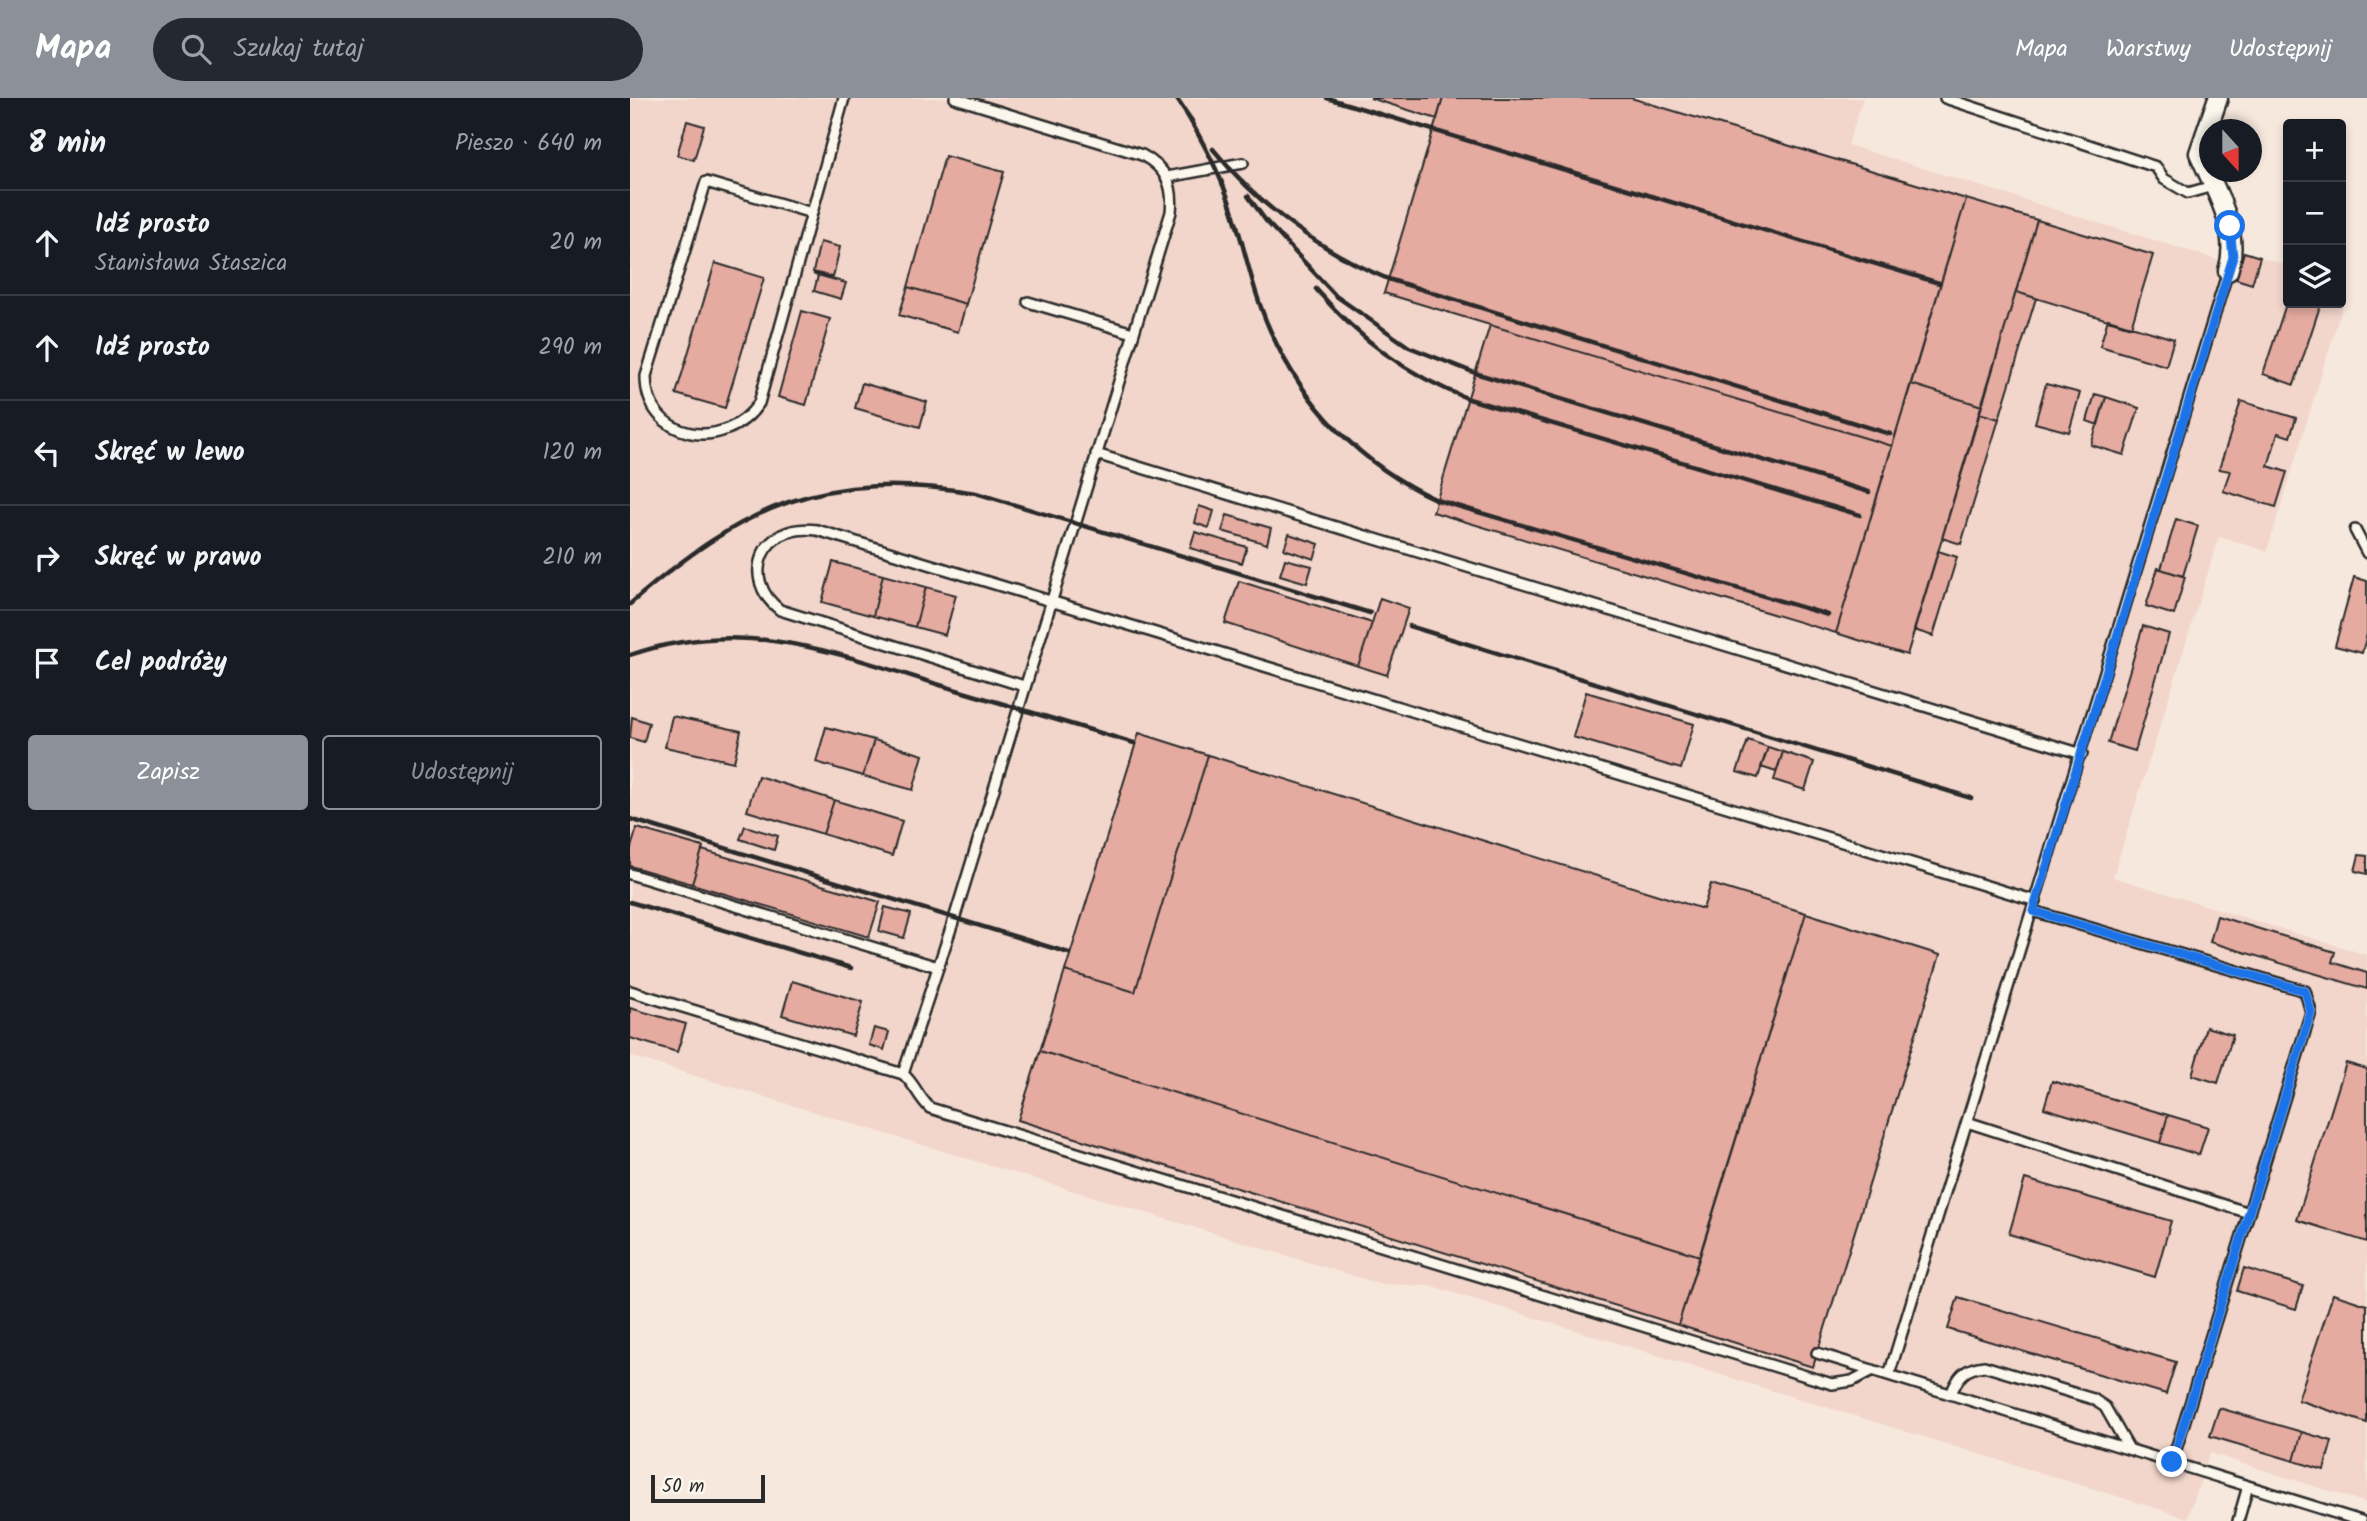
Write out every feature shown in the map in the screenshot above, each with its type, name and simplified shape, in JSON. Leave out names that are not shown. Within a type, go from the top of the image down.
[{"type":"street","points":[[2218,98],[2199,153],[2230,226],[2233,257],[2228,271]]},
{"type":"lane","points":[[812,213],[706,183],[646,376],[645,392],[652,407],[665,421],[699,435],[719,434],[736,428],[749,418],[759,402],[812,213],[844,98]]},
{"type":"lane","points":[[903,1074],[1171,212],[1173,193],[1167,177],[1155,162],[1142,155],[955,98]]},
{"type":"lane","points":[[1945,98],[2156,167],[2164,179],[2188,193],[2213,186]]},
{"type":"lane","points":[[1167,177],[1243,163]]},
{"type":"lane","points":[[1889,1375],[2082,754],[2228,271]]},
{"type":"lane","points":[[1028,302],[1133,334]]},
{"type":"lane","points":[[1096,454],[2082,754]]},
{"type":"lane","points":[[1024,686],[780,610],[764,593],[760,578],[761,563],[773,538],[786,530],[801,528],[1050,600],[2305,991],[2311,1012],[2172,1462]]},
{"type":"lane","points":[[2355,530],[2367,553]]},
{"type":"lane","points":[[630,874],[938,967]]},
{"type":"lane","points":[[630,991],[903,1074],[913,1082],[918,1097],[930,1108],[1832,1384],[1852,1381],[1874,1370]]},
{"type":"lane","points":[[1967,1122],[2249,1213]]},
{"type":"lane","points":[[1817,1353],[2361,1521]]},
{"type":"lane","points":[[1951,1394],[1959,1376],[1973,1367],[1984,1366],[2092,1399],[2105,1406],[2129,1449]]},
{"type":"lane","points":[[2238,1521],[2248,1486]]},
{"type":"shaded area","points":[[630,98],[1863,98],[1848,145],[2218,260],[2216,268],[2238,273],[2244,252],[2283,264],[2283,308],[2342,308],[2267,551],[2219,537],[2113,877],[2367,955],[2367,1503],[2210,1453],[2188,1518],[1431,1286],[1380,1284],[630,1056]]},
{"type":"building","points":[[1370,98],[1443,98],[1437,119]]},
{"type":"building","points":[[1443,98],[1631,98],[1966,199],[1892,446],[1384,293]]},
{"type":"building","points":[[687,121],[704,126],[694,160],[677,155]]},
{"type":"building","points":[[945,156],[1004,172],[966,304],[908,287]]},
{"type":"building","points":[[1966,199],[2037,220],[1982,406],[1911,384]]},
{"type":"building","points":[[2037,220],[2153,255],[2131,327],[2016,292]]},
{"type":"building","points":[[820,242],[840,247],[833,277],[813,272]]},
{"type":"building","points":[[2244,252],[2260,257],[2252,284],[2236,279]]},
{"type":"building","points":[[715,263],[764,278],[725,408],[676,394]]},
{"type":"building","points":[[813,274],[846,283],[841,299],[814,291],[818,276]]},
{"type":"building","points":[[908,287],[966,304],[958,332],[899,315]]},
{"type":"building","points":[[2016,292],[2036,298],[1999,419],[1979,413]]},
{"type":"building","points":[[2285,308],[2319,308],[2294,385],[2263,374]]},
{"type":"building","points":[[802,311],[830,319],[806,405],[778,397]]},
{"type":"building","points":[[2108,319],[2174,339],[2166,366],[2100,346]]},
{"type":"building","points":[[1490,325],[1892,446],[1836,633],[1433,512]]},
{"type":"building","points":[[862,383],[927,402],[920,427],[855,408]]},
{"type":"building","points":[[1911,384],[1982,406],[1907,655],[1836,633]]},
{"type":"building","points":[[2046,384],[2080,393],[2069,432],[2035,423]]},
{"type":"building","points":[[2095,394],[2106,397],[2098,425],[2087,421]]},
{"type":"building","points":[[2106,397],[2139,408],[2124,455],[2091,445]]},
{"type":"building","points":[[2241,401],[2296,418],[2290,437],[2278,433],[2268,466],[2287,472],[2276,507],[2223,491],[2230,471],[2219,469]]},
{"type":"building","points":[[1979,413],[1999,419],[1961,544],[1942,538]]},
{"type":"building","points":[[1199,506],[1214,511],[1209,528],[1195,523]]},
{"type":"building","points":[[1227,515],[1271,528],[1267,544],[1222,531]]},
{"type":"building","points":[[2176,519],[2198,526],[2183,576],[2161,569]]},
{"type":"building","points":[[1195,532],[1247,547],[1242,563],[1190,548]]},
{"type":"building","points":[[1289,534],[1319,544],[1314,559],[1284,549]]},
{"type":"building","points":[[1938,551],[1957,557],[1933,636],[1914,630]]},
{"type":"building","points":[[1285,559],[1312,566],[1307,583],[1280,575]]},
{"type":"building","points":[[833,562],[883,575],[873,616],[822,602]]},
{"type":"building","points":[[2158,568],[2185,577],[2174,615],[2146,606]]},
{"type":"building","points":[[883,575],[926,587],[915,627],[873,616]]},
{"type":"building","points":[[2354,577],[2367,581],[2367,634],[2362,653],[2335,646]]},
{"type":"building","points":[[1239,581],[1372,623],[1358,666],[1225,623]]},
{"type":"building","points":[[926,587],[956,595],[945,635],[915,627]]},
{"type":"building","points":[[1380,598],[1409,608],[1387,675],[1358,666]]},
{"type":"building","points":[[2143,626],[2169,634],[2135,751],[2108,743]]},
{"type":"building","points":[[1586,692],[1694,724],[1681,769],[1573,737]]},
{"type":"building","points":[[672,716],[741,731],[734,762],[665,747]]},
{"type":"building","points":[[632,717],[649,723],[644,742],[630,738]]},
{"type":"building","points":[[826,727],[874,740],[863,776],[816,762]]},
{"type":"building","points":[[1139,733],[1208,755],[1135,992],[1065,971]]},
{"type":"building","points":[[874,740],[923,755],[913,790],[863,776]]},
{"type":"building","points":[[1748,740],[1768,747],[1758,778],[1737,772]]},
{"type":"building","points":[[1768,747],[1783,752],[1776,772],[1761,767]]},
{"type":"building","points":[[1783,752],[1814,762],[1805,790],[1774,780]]},
{"type":"building","points":[[1208,755],[1703,909],[1711,884],[1806,913],[1700,1256],[1040,1051],[1065,971],[1135,992]]},
{"type":"building","points":[[758,776],[834,800],[823,834],[747,811]]},
{"type":"building","points":[[834,800],[902,821],[892,856],[823,834]]},
{"type":"building","points":[[745,826],[778,836],[774,850],[740,839]]},
{"type":"building","points":[[637,828],[703,847],[692,884],[630,866],[630,851]]},
{"type":"building","points":[[702,850],[880,902],[869,937],[692,884]]},
{"type":"building","points":[[2359,855],[2367,856],[2367,874],[2355,871]]},
{"type":"building","points":[[885,907],[911,914],[904,938],[879,931]]},
{"type":"building","points":[[1806,913],[1940,955],[1813,1367],[1678,1325]]},
{"type":"building","points":[[2217,916],[2335,952],[2332,962],[2367,973],[2367,989],[2210,942]]},
{"type":"building","points":[[792,981],[863,1002],[853,1036],[782,1015]]},
{"type":"building","points":[[630,1008],[686,1024],[677,1052],[630,1038]]},
{"type":"building","points":[[2206,1027],[2233,1035],[2218,1083],[2192,1075]]},
{"type":"building","points":[[874,1028],[889,1032],[884,1050],[869,1045]]},
{"type":"building","points":[[1040,1051],[1700,1256],[1678,1325],[1018,1120]]},
{"type":"building","points":[[2346,1063],[2367,1069],[2367,1242],[2297,1220]]},
{"type":"building","points":[[2052,1081],[2168,1115],[2160,1143],[2044,1108]]},
{"type":"building","points":[[2168,1115],[2208,1127],[2199,1155],[2160,1143]]},
{"type":"building","points":[[2025,1179],[2171,1221],[2155,1277],[2009,1234]]},
{"type":"building","points":[[2244,1268],[2303,1286],[2296,1309],[2237,1291]]},
{"type":"building","points":[[2333,1294],[2367,1305],[2367,1423],[2298,1400]]},
{"type":"building","points":[[1958,1297],[2176,1362],[2166,1394],[1948,1329]]},
{"type":"building","points":[[2219,1408],[2302,1432],[2294,1461],[2210,1436]]},
{"type":"building","points":[[2302,1432],[2332,1441],[2324,1470],[2294,1461]]},
{"type":"railway","points":[[1176,98],[1192,121]]},
{"type":"railway","points":[[1327,98],[1939,283]]},
{"type":"railway","points":[[1186,113],[1224,187],[1263,314],[1284,357],[1318,408],[1360,451],[1384,470],[1437,500],[1828,615]]},
{"type":"railway","points":[[1213,149],[1250,190],[1292,225],[1338,255],[1388,279],[1890,434]]},
{"type":"railway","points":[[1248,196],[1266,221],[1336,296],[1409,347],[1475,373],[1869,492]]},
{"type":"railway","points":[[1316,289],[1349,324],[1385,354],[1425,379],[1469,399],[1860,515]]},
{"type":"railway","points":[[630,604],[711,541],[750,519],[789,502],[830,491],[874,486],[922,487],[976,493],[1370,613]]},
{"type":"railway","points":[[1409,626],[1971,798]]},
{"type":"railway","points":[[630,655],[671,644],[711,639],[787,643],[862,661],[1134,743]]},
{"type":"railway","points":[[630,819],[1069,953]]},
{"type":"railway","points":[[630,902],[851,968]]},
{"type":"route","points":[[2172,1462],[2311,1012],[2305,991],[2033,911],[2233,257],[2230,226]]}]
